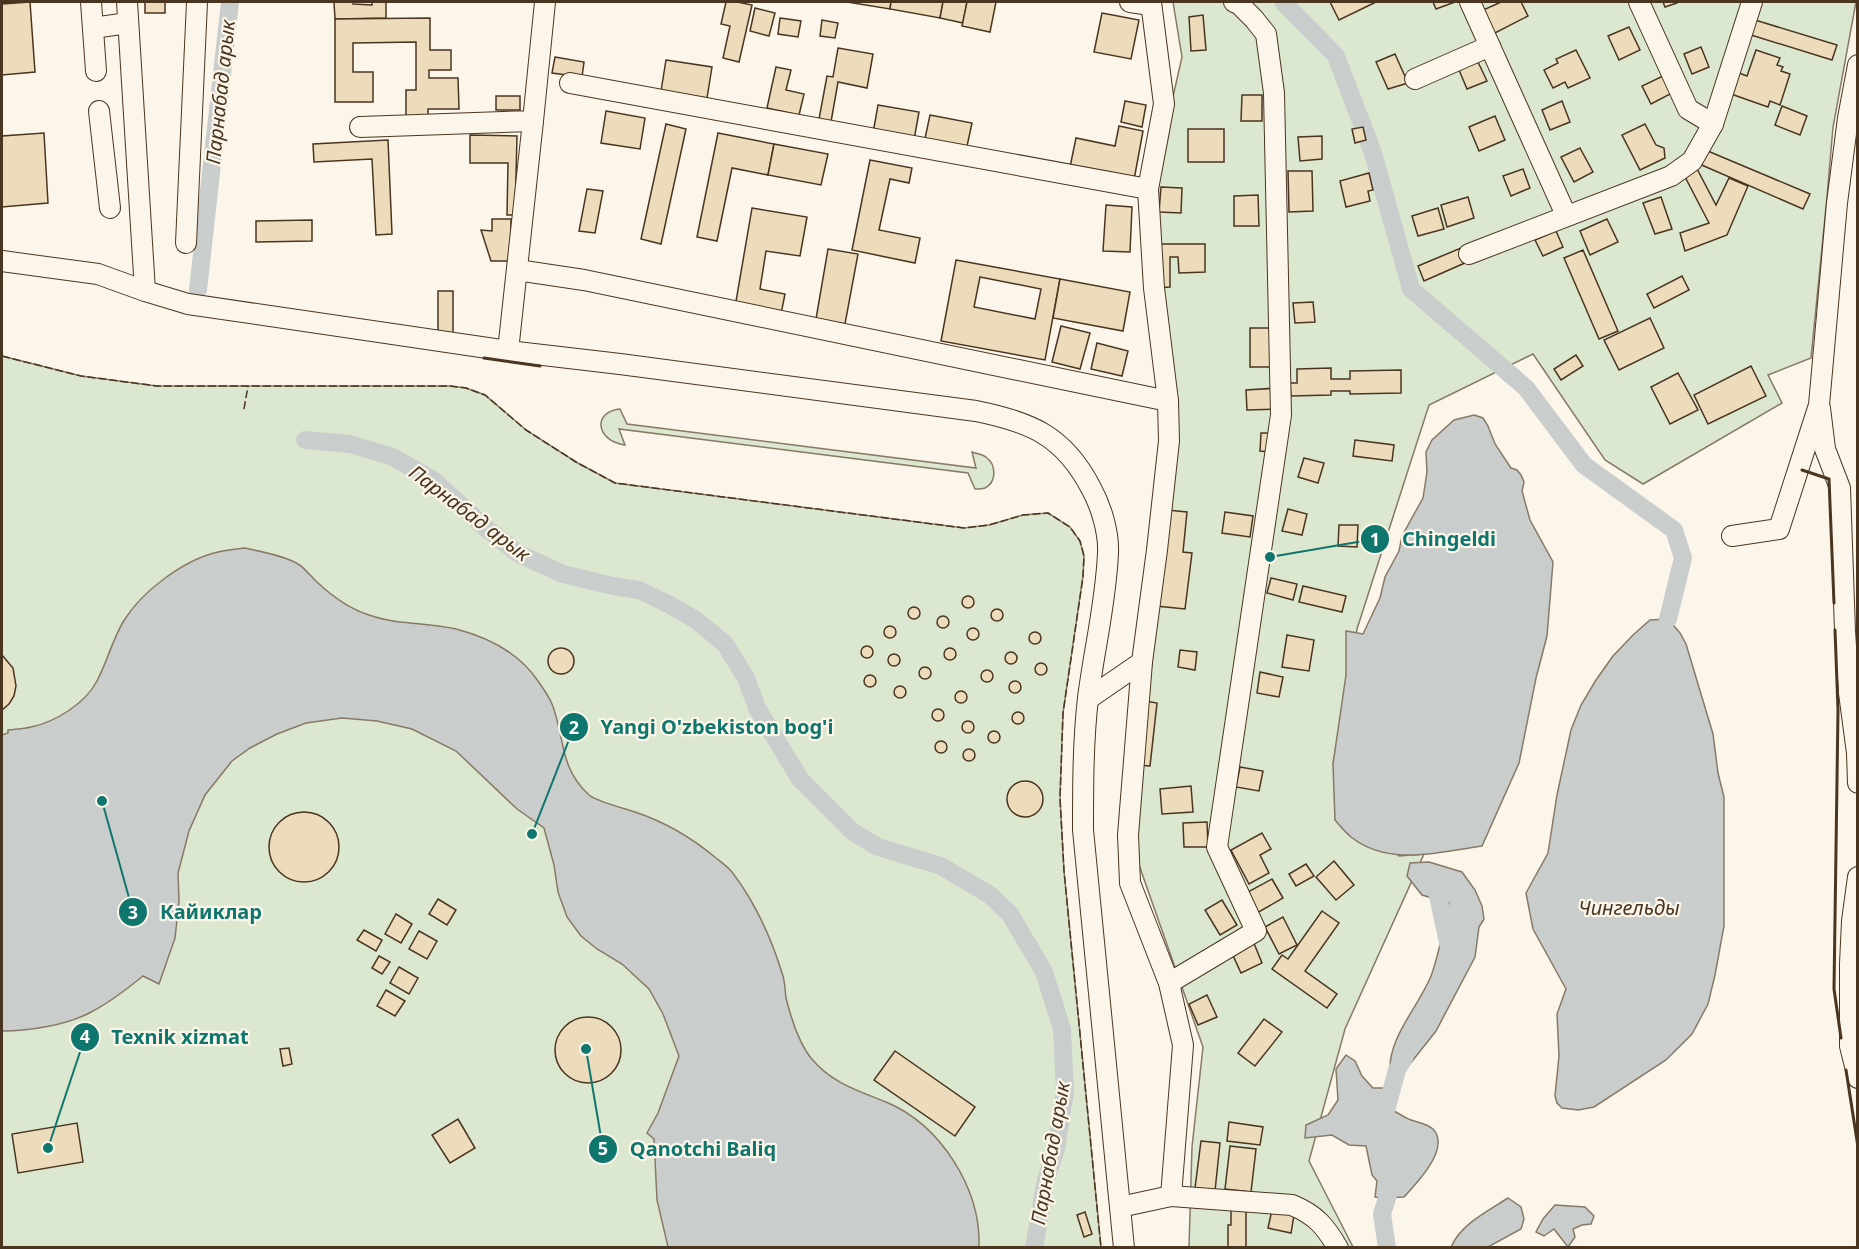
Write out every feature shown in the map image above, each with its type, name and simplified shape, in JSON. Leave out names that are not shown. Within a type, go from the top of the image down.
[{"type":"street","points":[[91,2],[96,71]]},
{"type":"street","points":[[126,2],[145,291]]},
{"type":"street","points":[[186,243],[197,2]]},
{"type":"street","points":[[508,351],[545,2]]},
{"type":"street","points":[[1130,2],[1151,3],[1164,104],[1148,189],[1154,288],[1168,401],[1169,441],[1142,662],[1128,835],[1130,883],[1169,983],[1183,1045],[1171,1196]]},
{"type":"street","points":[[1169,983],[1256,931],[1217,847],[1281,415],[1275,105],[1266,34],[1254,19],[1234,2]]},
{"type":"street","points":[[1470,2],[1566,215]]},
{"type":"street","points":[[1640,2],[1688,110],[1713,124]]},
{"type":"street","points":[[1469,254],[1671,176],[1692,161],[1713,124],[1752,2]]},
{"type":"street","points":[[93,28],[128,23]]},
{"type":"street","points":[[1415,79],[1490,46]]},
{"type":"street","points":[[1732,536],[1779,529],[1819,405],[1838,203],[1857,65]]},
{"type":"street","points":[[570,83],[1148,189]]},
{"type":"street","points":[[99,111],[110,208]]},
{"type":"street","points":[[360,127],[533,122]]},
{"type":"street","points":[[104,159],[136,157]]},
{"type":"street","points":[[2,261],[98,274],[188,304],[508,351],[976,411],[1009,418],[1041,432],[1061,445],[1080,466],[1101,506],[1108,551],[1088,699],[1083,776],[1083,830],[1124,1248]]},
{"type":"street","points":[[517,270],[584,280],[1168,401]]},
{"type":"street","points":[[1819,405],[1826,449],[1840,488],[1851,631],[1849,693],[1857,753],[1857,783]]},
{"type":"street","points":[[1088,699],[1142,662]]},
{"type":"street","points":[[1857,877],[1852,921],[1850,1046],[1857,1078]]},
{"type":"street","points":[[1120,1207],[1171,1196],[1292,1205],[1318,1218],[1338,1248]]},
{"type":"green space","points":[[1173,2],[1856,2],[1833,127],[1811,358],[1768,375],[1782,403],[1643,484],[1605,460],[1533,354],[1429,405],[1357,629],[1333,764],[1399,856],[1424,854],[1345,1029],[1309,1161],[1353,1247],[1189,1247],[1192,1147],[1203,1047],[1138,862],[1136,768],[1172,460],[1153,185],[1182,57]]},
{"type":"green space","points":[[2,356],[81,376],[157,386],[450,386],[466,388],[485,395],[526,430],[576,462],[615,483],[964,528],[989,525],[1023,515],[1048,513],[1070,527],[1080,541],[1084,556],[1063,713],[1060,798],[1064,871],[1101,1247],[2,1247]]},
{"type":"green space","points":[[620,409],[627,424],[976,468],[972,452],[990,461],[994,473],[989,485],[975,489],[968,473],[619,429],[625,445],[608,438],[601,427],[605,415]]},
{"type":"water","points":[[1474,415],[1483,418],[1495,444],[1511,468],[1517,470],[1521,475],[1524,482],[1522,491],[1530,520],[1553,562],[1547,636],[1519,763],[1482,846],[1432,854],[1398,855],[1381,852],[1351,837],[1335,820],[1333,764],[1346,675],[1346,631],[1363,634],[1380,598],[1385,577],[1399,551],[1402,536],[1423,498],[1427,472],[1426,452],[1432,440],[1454,420]]},
{"type":"water","points":[[245,548],[279,556],[298,564],[335,597],[362,612],[390,620],[468,632],[502,648],[522,662],[551,701],[572,774],[589,795],[657,820],[707,850],[732,872],[748,896],[774,949],[783,976],[793,1022],[806,1052],[819,1067],[836,1080],[906,1112],[940,1143],[954,1161],[973,1203],[978,1225],[979,1247],[668,1247],[657,1200],[654,1139],[647,1133],[658,1113],[679,1056],[663,1014],[649,989],[622,964],[581,936],[567,917],[558,892],[554,865],[544,828],[517,809],[456,751],[412,729],[377,721],[342,718],[306,723],[277,734],[250,748],[232,761],[205,795],[189,831],[178,873],[179,901],[175,938],[159,984],[143,976],[113,999],[83,1016],[49,1026],[2,1031],[2,735],[8,733],[8,730],[28,728],[50,721],[68,711],[85,697],[97,681],[123,622],[141,600],[164,579],[205,556]]},
{"type":"water","name":"Чингельды","points":[[1668,619],[1686,644],[1713,734],[1724,797],[1724,926],[1715,975],[1708,1004],[1692,1034],[1666,1060],[1594,1107],[1578,1110],[1562,1108],[1555,1096],[1559,1056],[1557,1014],[1566,989],[1533,929],[1526,893],[1548,853],[1557,795],[1571,730],[1581,705],[1613,656],[1633,635],[1650,620]]},
{"type":"water","points":[[1429,862],[1462,872],[1475,890],[1482,906],[1484,919],[1479,927],[1475,957],[1436,1031],[1398,1079],[1390,1074],[1393,1048],[1431,976],[1449,903],[1422,895],[1407,876],[1410,863]]},
{"type":"water","points":[[1346,1055],[1355,1061],[1362,1076],[1373,1088],[1389,1088],[1394,1111],[1430,1127],[1437,1137],[1438,1146],[1430,1165],[1404,1197],[1375,1197],[1377,1181],[1372,1175],[1366,1146],[1349,1145],[1332,1135],[1305,1138],[1306,1125],[1328,1115],[1338,1100],[1336,1069]]},
{"type":"water","points":[[1508,1198],[1521,1207],[1524,1219],[1521,1229],[1488,1247],[1451,1247],[1461,1231]]},
{"type":"water","points":[[1555,1205],[1585,1207],[1594,1216],[1591,1224],[1573,1229],[1575,1237],[1568,1247],[1554,1229],[1544,1236],[1536,1232]]},
{"type":"building","points":[[30,2],[35,72],[2,75],[2,4]]},
{"type":"building","points":[[145,2],[165,2],[165,13],[145,13]]},
{"type":"building","points":[[334,2],[372,5],[372,2],[386,2],[386,18],[335,19]]},
{"type":"building","points":[[726,2],[752,5],[739,62],[723,58],[730,26],[721,24]]},
{"type":"building","points":[[847,2],[891,2],[890,9]]},
{"type":"building","points":[[891,2],[943,2],[940,18],[890,9]]},
{"type":"building","points":[[943,2],[967,2],[963,23],[940,18]]},
{"type":"building","points":[[967,2],[996,2],[990,32],[962,26]]},
{"type":"building","points":[[1330,2],[1376,2],[1339,20]]},
{"type":"building","points":[[1433,2],[1455,2],[1436,9]]},
{"type":"building","points":[[1501,2],[1521,2],[1528,16],[1493,34],[1481,11]]},
{"type":"building","points":[[1663,2],[1677,2],[1677,3],[1665,7]]},
{"type":"building","points":[[755,8],[775,13],[769,36],[750,31]]},
{"type":"building","points":[[1102,13],[1139,20],[1131,59],[1094,52]]},
{"type":"building","points":[[1203,15],[1206,50],[1191,51],[1189,17]]},
{"type":"building","points":[[430,18],[430,50],[451,50],[451,70],[429,70],[429,78],[458,78],[459,109],[428,109],[428,116],[406,116],[406,90],[416,90],[416,42],[353,43],[353,72],[373,72],[373,102],[335,102],[335,19]]},
{"type":"building","points":[[780,18],[801,21],[798,37],[778,34]]},
{"type":"building","points":[[822,20],[838,23],[835,38],[820,36]]},
{"type":"building","points":[[1755,20],[1837,45],[1832,60],[1751,35]]},
{"type":"building","points":[[1629,27],[1640,50],[1619,60],[1608,36]]},
{"type":"building","points":[[1701,47],[1709,67],[1692,74],[1684,54]]},
{"type":"building","points":[[838,48],[873,54],[867,88],[838,82],[831,122],[819,119],[827,76],[833,77]]},
{"type":"building","points":[[1576,50],[1590,78],[1568,88],[1565,82],[1553,88],[1544,70],[1558,63],[1556,59]]},
{"type":"building","points":[[1756,50],[1780,58],[1777,65],[1783,67],[1781,71],[1790,74],[1780,105],[1770,101],[1768,107],[1731,94],[1739,73],[1747,76]]},
{"type":"building","points":[[1395,54],[1408,83],[1388,89],[1376,62]]},
{"type":"building","points":[[555,57],[584,62],[582,77],[552,73]]},
{"type":"building","points":[[666,60],[712,67],[707,98],[661,91]]},
{"type":"building","points":[[1478,62],[1487,81],[1467,89],[1459,70]]},
{"type":"building","points":[[776,67],[791,70],[786,90],[804,94],[799,115],[767,108]]},
{"type":"building","points":[[1665,75],[1674,92],[1651,104],[1642,86]]},
{"type":"building","points":[[1242,95],[1262,95],[1262,121],[1241,121]]},
{"type":"building","points":[[496,96],[520,96],[520,110],[496,110]]},
{"type":"building","points":[[1125,101],[1146,105],[1142,127],[1121,122]]},
{"type":"building","points":[[1562,101],[1570,122],[1550,130],[1542,110]]},
{"type":"building","points":[[878,105],[919,112],[914,140],[873,133]]},
{"type":"building","points":[[1782,106],[1807,116],[1800,135],[1775,125]]},
{"type":"building","points":[[606,111],[645,118],[640,149],[601,143]]},
{"type":"building","points":[[930,115],[972,123],[966,151],[924,143]]},
{"type":"building","points":[[1495,116],[1505,140],[1479,151],[1469,127]]},
{"type":"building","points":[[666,124],[686,129],[661,244],[641,239]]},
{"type":"building","points":[[1645,124],[1656,145],[1664,148],[1665,158],[1640,170],[1622,135]]},
{"type":"building","points":[[1119,126],[1143,131],[1134,180],[1070,167],[1076,138],[1115,146]]},
{"type":"building","points":[[1363,127],[1366,140],[1355,143],[1352,129]]},
{"type":"building","points":[[1188,129],[1224,129],[1224,162],[1188,162]]},
{"type":"building","points":[[44,133],[48,203],[2,207],[2,136]]},
{"type":"building","points":[[718,133],[774,144],[768,175],[732,168],[717,241],[697,237]]},
{"type":"building","points":[[470,135],[517,136],[515,215],[507,215],[508,163],[470,163]]},
{"type":"building","points":[[1322,136],[1322,159],[1300,161],[1298,137]]},
{"type":"building","points":[[388,140],[392,234],[376,235],[372,159],[314,162],[313,144]]},
{"type":"building","points":[[774,144],[828,154],[821,185],[768,175]]},
{"type":"building","points":[[1580,148],[1593,172],[1574,182],[1561,157]]},
{"type":"building","points":[[1703,149],[1810,194],[1803,209],[1697,163]]},
{"type":"building","points":[[870,160],[912,168],[909,183],[890,179],[879,230],[920,238],[915,263],[852,250]]},
{"type":"building","points":[[1695,165],[1716,205],[1729,178],[1748,186],[1727,235],[1685,251],[1680,233],[1709,223],[1683,173]]},
{"type":"building","points":[[1523,169],[1530,188],[1511,196],[1503,176]]},
{"type":"building","points":[[1288,171],[1312,171],[1313,211],[1289,212]]},
{"type":"building","points":[[1369,173],[1373,190],[1368,191],[1370,201],[1346,207],[1340,181]]},
{"type":"building","points":[[1161,187],[1182,188],[1181,213],[1159,212]]},
{"type":"building","points":[[587,189],[603,191],[595,233],[579,231]]},
{"type":"building","points":[[1258,195],[1259,226],[1234,226],[1234,196]]},
{"type":"building","points":[[1468,197],[1474,218],[1447,227],[1441,205]]},
{"type":"building","points":[[1661,197],[1672,229],[1655,234],[1643,203]]},
{"type":"building","points":[[1106,205],[1132,207],[1130,252],[1103,251]]},
{"type":"building","points":[[752,208],[807,217],[800,256],[766,251],[760,289],[785,294],[781,314],[735,307]]},
{"type":"building","points":[[1438,208],[1444,229],[1418,236],[1412,216]]},
{"type":"building","points":[[492,219],[511,219],[510,261],[491,261],[481,230],[492,231]]},
{"type":"building","points":[[1607,219],[1618,242],[1590,255],[1580,231]]},
{"type":"building","points":[[312,220],[312,241],[256,242],[256,221]]},
{"type":"building","points":[[1556,231],[1563,247],[1543,256],[1535,240]]},
{"type":"building","points":[[1157,244],[1205,244],[1205,272],[1179,273],[1178,257],[1170,257],[1170,287],[1158,288]]},
{"type":"building","points":[[1461,248],[1467,262],[1424,281],[1418,266]]},
{"type":"building","points":[[828,249],[858,254],[845,324],[816,319]]},
{"type":"building","points":[[1583,250],[1618,331],[1599,339],[1564,258]]},
{"type":"building","points":[[956,260],[1060,279],[1045,360],[941,341]],"holes":[[[980,277],[1041,289],[1035,319],[974,307]]]},
{"type":"building","points":[[1682,276],[1689,290],[1654,308],[1647,294]]},
{"type":"building","points":[[1060,279],[1130,292],[1123,331],[1053,318]]},
{"type":"building","points":[[438,291],[453,291],[453,335],[438,335]]},
{"type":"building","points":[[1313,302],[1315,322],[1295,323],[1293,303]]},
{"type":"building","points":[[1650,318],[1664,348],[1619,370],[1604,340]]},
{"type":"building","points":[[1061,326],[1090,333],[1080,369],[1052,362]]},
{"type":"building","points":[[1250,328],[1276,328],[1277,367],[1250,367]]},
{"type":"building","points":[[1097,343],[1128,351],[1122,376],[1091,369]]},
{"type":"building","points":[[1576,355],[1583,366],[1561,380],[1554,369]]},
{"type":"building","points":[[1751,366],[1766,396],[1708,424],[1694,395]]},
{"type":"building","points":[[1331,368],[1331,379],[1350,379],[1350,371],[1401,370],[1401,393],[1350,394],[1350,391],[1331,391],[1331,395],[1291,396],[1290,383],[1297,383],[1297,369]]},
{"type":"building","points":[[1678,373],[1698,410],[1670,424],[1651,387]]},
{"type":"building","points":[[1278,388],[1279,409],[1247,410],[1246,390]]},
{"type":"building","points":[[1261,433],[1273,433],[1273,452],[1260,451]]},
{"type":"building","points":[[1355,440],[1394,445],[1392,461],[1353,456]]},
{"type":"building","points":[[1304,458],[1324,463],[1318,483],[1298,477]]},
{"type":"building","points":[[1288,509],[1307,514],[1302,535],[1282,531]]},
{"type":"building","points":[[1167,510],[1187,512],[1183,552],[1192,553],[1185,609],[1156,606]]},
{"type":"building","points":[[1225,512],[1253,516],[1250,537],[1222,533]]},
{"type":"building","points":[[1339,525],[1358,525],[1357,547],[1338,546]]},
{"type":"building","points":[[1271,578],[1297,584],[1293,600],[1267,593]]},
{"type":"building","points":[[1303,586],[1346,596],[1342,612],[1299,602]]},
{"type":"building","points":[[968,596],[974,602],[968,608],[962,602]]},
{"type":"building","points":[[914,607],[920,613],[914,619],[908,613]]},
{"type":"building","points":[[997,609],[1003,615],[997,621],[991,615]]},
{"type":"building","points":[[943,616],[949,622],[943,628],[937,622]]},
{"type":"building","points":[[890,626],[896,632],[890,638],[884,632]]},
{"type":"building","points":[[973,628],[979,634],[973,640],[967,634]]},
{"type":"building","points":[[1035,632],[1041,638],[1035,644],[1029,638]]},
{"type":"building","points":[[1287,635],[1314,640],[1309,671],[1282,667]]},
{"type":"building","points":[[867,646],[873,652],[867,658],[861,652]]},
{"type":"building","points":[[561,648],[570,652],[574,661],[570,670],[561,674],[552,670],[548,661],[552,652]]},
{"type":"building","points":[[950,648],[956,654],[950,660],[944,654]]},
{"type":"building","points":[[1180,650],[1197,652],[1195,670],[1178,667]]},
{"type":"building","points":[[1011,652],[1017,658],[1011,664],[1005,658]]},
{"type":"building","points":[[894,654],[900,660],[894,666],[888,660]]},
{"type":"building","points":[[2,655],[13,668],[16,686],[14,696],[2,710]]},
{"type":"building","points":[[1041,663],[1047,669],[1041,675],[1035,669]]},
{"type":"building","points":[[925,667],[931,673],[925,679],[919,673]]},
{"type":"building","points":[[987,670],[993,676],[987,682],[981,676]]},
{"type":"building","points":[[1260,672],[1283,677],[1279,697],[1257,693]]},
{"type":"building","points":[[870,675],[876,681],[870,687],[864,681]]},
{"type":"building","points":[[1015,681],[1021,687],[1015,693],[1009,687]]},
{"type":"building","points":[[900,686],[906,692],[900,698],[894,692]]},
{"type":"building","points":[[961,691],[967,697],[961,703],[955,697]]},
{"type":"building","points":[[1145,701],[1157,703],[1150,766],[1138,765]]},
{"type":"building","points":[[938,709],[944,715],[938,721],[932,715]]},
{"type":"building","points":[[1018,712],[1024,718],[1018,724],[1012,718]]},
{"type":"building","points":[[968,721],[974,727],[968,733],[962,727]]},
{"type":"building","points":[[994,731],[1000,737],[994,743],[988,737]]},
{"type":"building","points":[[941,741],[947,747],[941,753],[935,747]]},
{"type":"building","points":[[969,749],[975,755],[969,761],[963,755]]},
{"type":"building","points":[[1240,767],[1263,771],[1259,791],[1236,787]]},
{"type":"building","points":[[1025,781],[1038,786],[1043,799],[1038,812],[1025,817],[1012,812],[1007,799],[1012,786]]},
{"type":"building","points":[[1191,786],[1193,812],[1162,814],[1160,789]]},
{"type":"building","points":[[311,812],[324,818],[333,827],[337,833],[339,847],[337,861],[329,872],[318,880],[297,882],[279,872],[271,861],[269,840],[279,822],[290,814]]},
{"type":"building","points":[[1207,822],[1208,847],[1184,847],[1183,823]]},
{"type":"building","points":[[1262,833],[1271,849],[1260,855],[1269,873],[1249,884],[1231,850]]},
{"type":"building","points":[[1334,861],[1354,885],[1336,900],[1316,877]]},
{"type":"building","points":[[1306,864],[1314,876],[1296,886],[1289,874]]},
{"type":"building","points":[[1272,879],[1283,898],[1257,913],[1246,893]]},
{"type":"building","points":[[438,899],[456,910],[447,925],[429,914]]},
{"type":"building","points":[[1222,900],[1237,925],[1220,935],[1205,910]]},
{"type":"building","points":[[1322,911],[1339,923],[1305,971],[1337,994],[1327,1008],[1272,969],[1282,955],[1288,959]]},
{"type":"building","points":[[396,914],[412,924],[401,943],[385,934]]},
{"type":"building","points":[[1283,917],[1297,945],[1279,954],[1265,927]]},
{"type":"building","points":[[364,930],[382,940],[376,951],[357,940]]},
{"type":"building","points":[[419,931],[437,941],[427,959],[409,949]]},
{"type":"building","points":[[1253,941],[1262,963],[1241,973],[1231,951]]},
{"type":"building","points":[[379,956],[390,962],[382,974],[372,968]]},
{"type":"building","points":[[399,967],[418,978],[409,994],[390,983]]},
{"type":"building","points":[[386,990],[405,1001],[395,1016],[377,1006]]},
{"type":"building","points":[[1207,995],[1217,1017],[1198,1025],[1189,1004]]},
{"type":"building","points":[[581,1017],[595,1017],[607,1022],[616,1031],[621,1050],[619,1063],[612,1074],[595,1083],[581,1083],[569,1078],[560,1069],[555,1057],[555,1043],[560,1031],[569,1022]]},
{"type":"building","points":[[1264,1019],[1282,1032],[1255,1066],[1238,1053]]},
{"type":"building","points":[[289,1048],[292,1064],[283,1066],[280,1049]]},
{"type":"building","points":[[895,1051],[975,1107],[955,1136],[874,1080]]},
{"type":"building","points":[[458,1119],[475,1148],[450,1163],[432,1135]]},
{"type":"building","points":[[1229,1122],[1263,1127],[1260,1145],[1227,1141]]},
{"type":"building","points":[[77,1123],[83,1162],[18,1173],[12,1134]]},
{"type":"building","points":[[1201,1141],[1220,1143],[1215,1191],[1195,1188]]},
{"type":"building","points":[[1230,1146],[1256,1149],[1251,1192],[1225,1189]]},
{"type":"building","points":[[1231,1210],[1246,1210],[1246,1248],[1228,1247]]},
{"type":"building","points":[[1272,1210],[1294,1215],[1291,1233],[1268,1228]]},
{"type":"building","points":[[1085,1212],[1092,1234],[1084,1237],[1077,1215]]},
{"type":"waterway","name":"Парнабад арык","points":[[198,290],[230,2]]},
{"type":"waterway","points":[[1283,2],[1336,56],[1373,153],[1411,289],[1526,388],[1584,465],[1674,530],[1683,558],[1668,619]]},
{"type":"waterway","name":"Парнабад арык","points":[[305,440],[350,444],[393,457],[433,480],[487,529],[519,554],[563,574],[639,590],[696,620],[725,644],[746,678],[757,708],[800,779],[853,832],[878,847],[941,866],[990,895],[1010,914],[1044,972],[1062,1029],[1065,1091],[1056,1149],[1046,1180],[1034,1248]]},
{"type":"waterway","points":[[1434,877],[1449,947]]},
{"type":"waterway","points":[[1384,1118],[1397,1070],[1405,1056]]},
{"type":"waterway","points":[[1387,1248],[1382,1214],[1394,1176]]},
{"type":"fence","points":[[2,356],[81,376],[157,386],[450,386],[466,388],[485,395],[526,430],[576,462],[615,483],[964,528],[989,525],[1023,515],[1048,513],[1070,527],[1080,541],[1084,556],[1063,713],[1060,798],[1064,871],[1101,1248]]},
{"type":"fence","points":[[244,409],[248,386]]},
{"type":"wall","points":[[484,358],[540,366]]},
{"type":"wall","points":[[1802,470],[1829,479],[1834,603]]},
{"type":"wall","points":[[1835,630],[1838,710],[1834,989],[1841,1038]]},
{"type":"wall","points":[[1846,1070],[1858,1147]]},
{"type":"place","name":"Chingeldi","points":[[1270,557]]},
{"type":"place","name":"Кайиклар","points":[[102,801]]},
{"type":"place","name":"Yangi O'zbekiston bog'i","points":[[532,834]]},
{"type":"place","name":"Qanotchi Baliq","points":[[586,1049]]},
{"type":"place","name":"Texnik xizmat","points":[[48,1148]]}]
